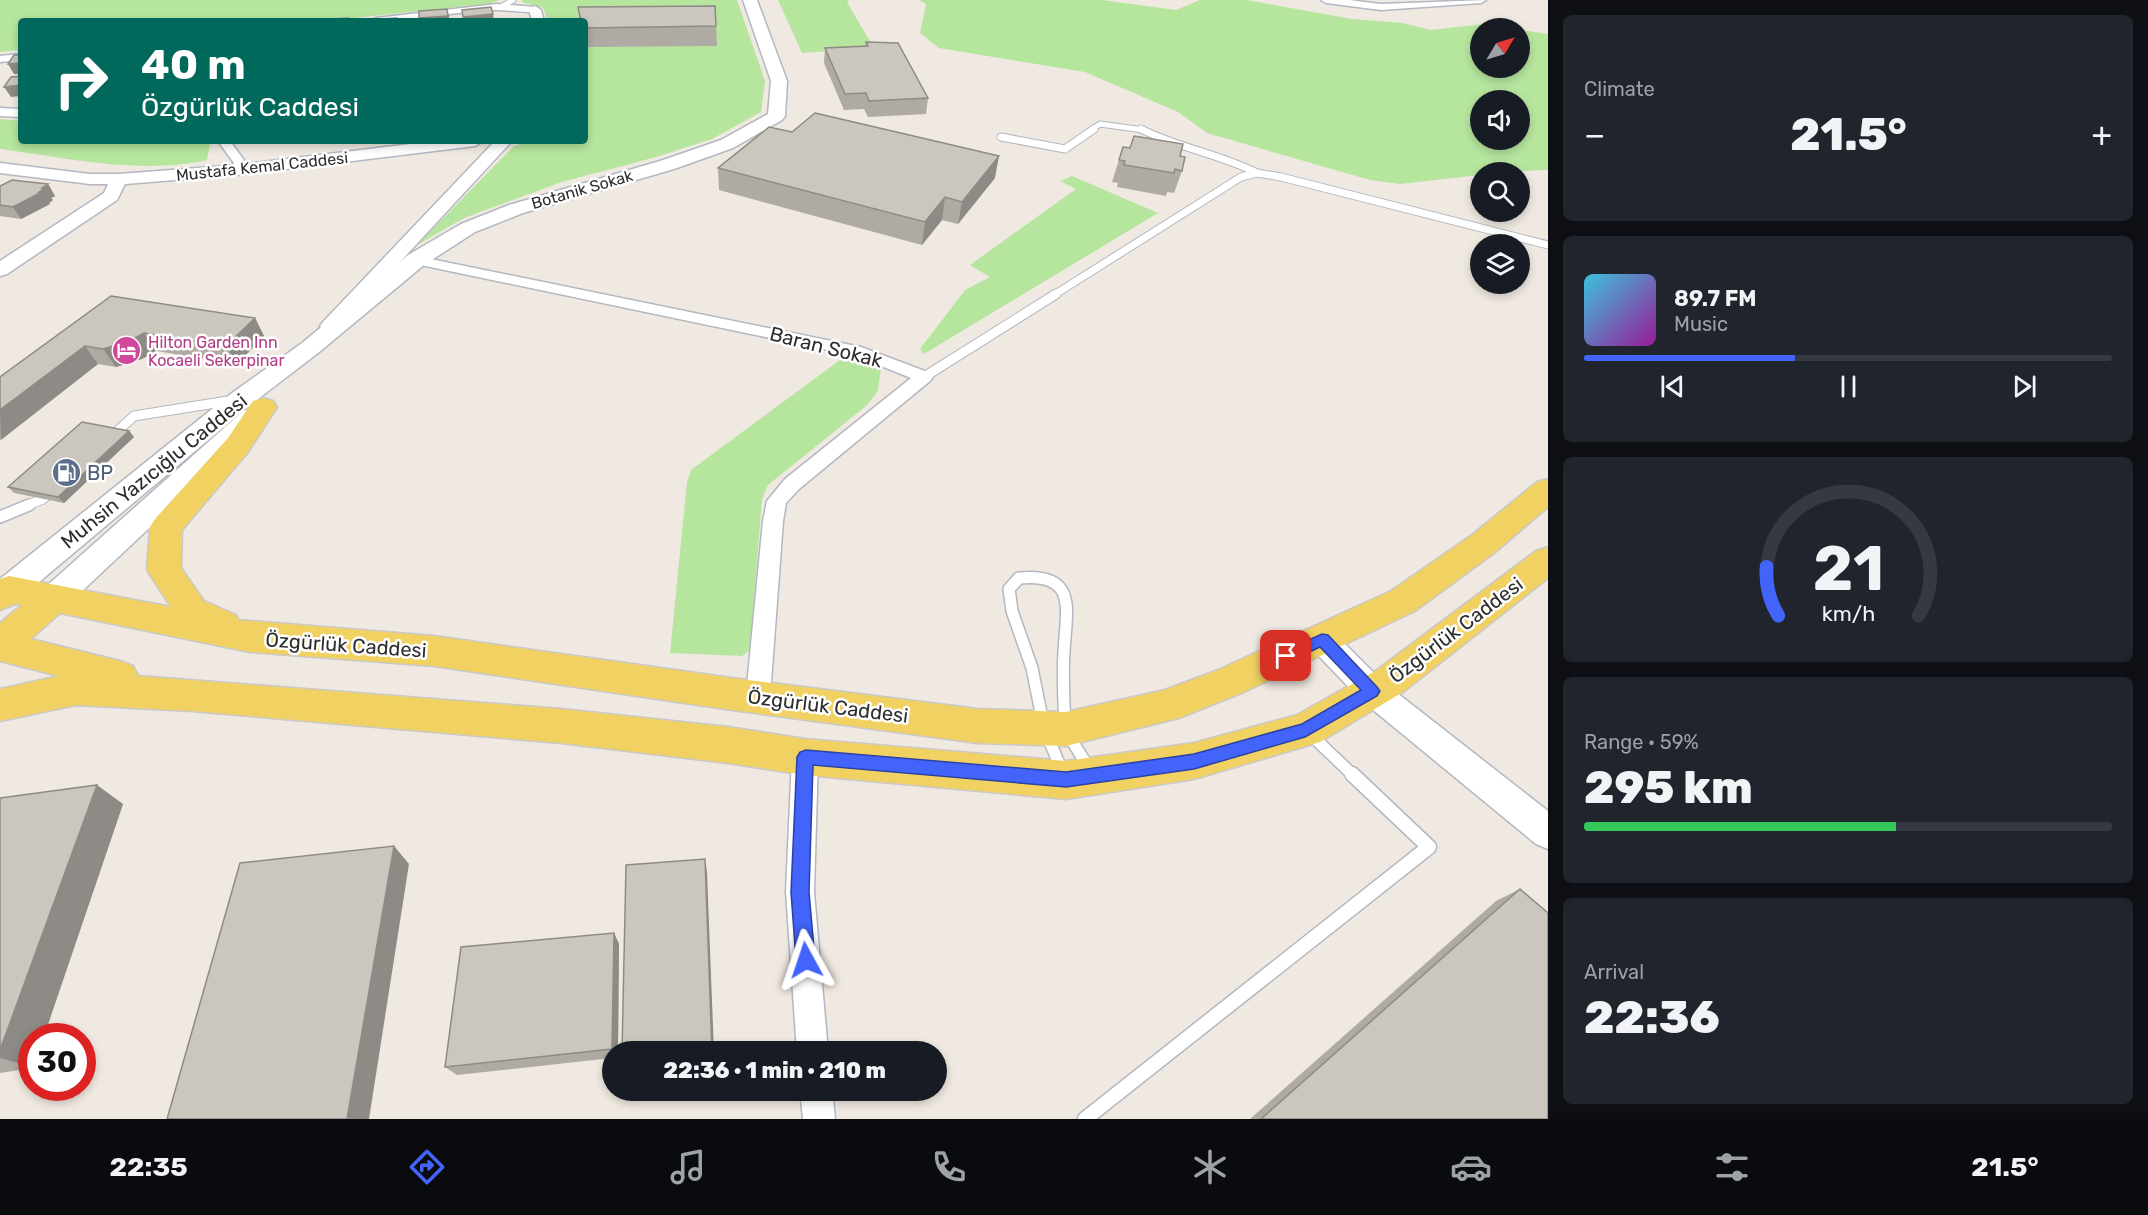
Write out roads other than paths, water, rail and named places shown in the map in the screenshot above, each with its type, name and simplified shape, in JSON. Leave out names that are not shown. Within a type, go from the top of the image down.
[{"type":"main road","name":"Botanik Sokak","points":[[310,348],[416,260],[468,228],[516,209],[728,144],[776,116],[779,81],[751,4]]},
{"type":"main road","name":"Muhsin Yazıcığlu Caddesi","points":[[52,600],[310,348]]},
{"type":"main road","name":"Muhsin Yazıcığlu Caddesi","points":[[3,591],[252,403]]},
{"type":"main road","points":[[250,638],[192,611],[164,570],[166,527],[238,445],[252,403]]},
{"type":"main road","name":"Özgürlük Caddesi","points":[[3,591],[250,638],[434,651],[978,726],[1055,729],[1166,706],[1231,681],[1403,601],[1483,544],[1548,490]]},
{"type":"main road","name":"Özgürlük Caddesi","points":[[192,695],[561,726],[728,745],[806,757],[1080,778],[1194,761],[1305,730],[1390,681],[1548,560]]},
{"type":"main road","points":[[0,644],[52,600]]},
{"type":"main road","points":[[0,644],[192,695]]},
{"type":"main road","points":[[0,705],[76,689],[192,695]]},
{"type":"street","points":[[1326,0],[1381,7],[1481,0]]},
{"type":"street","points":[[403,18],[501,7],[519,7],[536,15]]},
{"type":"street","points":[[0,59],[18,57]]},
{"type":"street","points":[[0,112],[18,113]]},
{"type":"street","points":[[226,144],[240,164],[237,170]]},
{"type":"street","name":"Mustafa Kemal Caddesi","points":[[0,168],[90,179],[119,179],[237,170],[450,144]]},
{"type":"street","name":"Muhsin Yazıcığlu Caddesi","points":[[310,348],[501,144]]},
{"type":"street","name":"Mustafa Kemal Caddesi","points":[[0,157],[101,170],[119,179]]},
{"type":"street","points":[[0,249],[88,192],[119,179]]},
{"type":"street","points":[[0,270],[111,196],[119,179]]},
{"type":"street","name":"Baran Sokak","points":[[416,260],[861,352],[924,377]]},
{"type":"street","points":[[758,696],[773,521],[777,501],[792,484],[924,377]]},
{"type":"street","points":[[1322,640],[1372,691],[1548,832]]},
{"type":"street","points":[[806,757],[800,892],[812,1041]]},
{"type":"street","points":[[817,1101],[819,1119]]},
{"type":"lane","points":[[501,7],[513,0]]},
{"type":"lane","points":[[1001,137],[1065,149],[1100,124],[1140,128],[1165,141],[1232,160],[1257,173],[1281,177],[1548,244]]},
{"type":"lane","points":[[924,377],[1240,177],[1257,173]]},
{"type":"lane","points":[[99,448],[134,416],[252,403]]},
{"type":"lane","points":[[0,517],[43,499],[59,484]]},
{"type":"lane","points":[[1080,778],[1055,729],[1012,611],[1008,589],[1018,578],[1038,576],[1056,583],[1067,602],[1068,623],[1055,729],[1080,778]]},
{"type":"lane","points":[[1085,1119],[1429,847],[1305,730]]},
{"type":"place","name":"Hilton Garden Inn Kocaeli Sekerpinar","points":[[127,351]]},
{"type":"place","name":"BP","points":[[66,473]]}]
